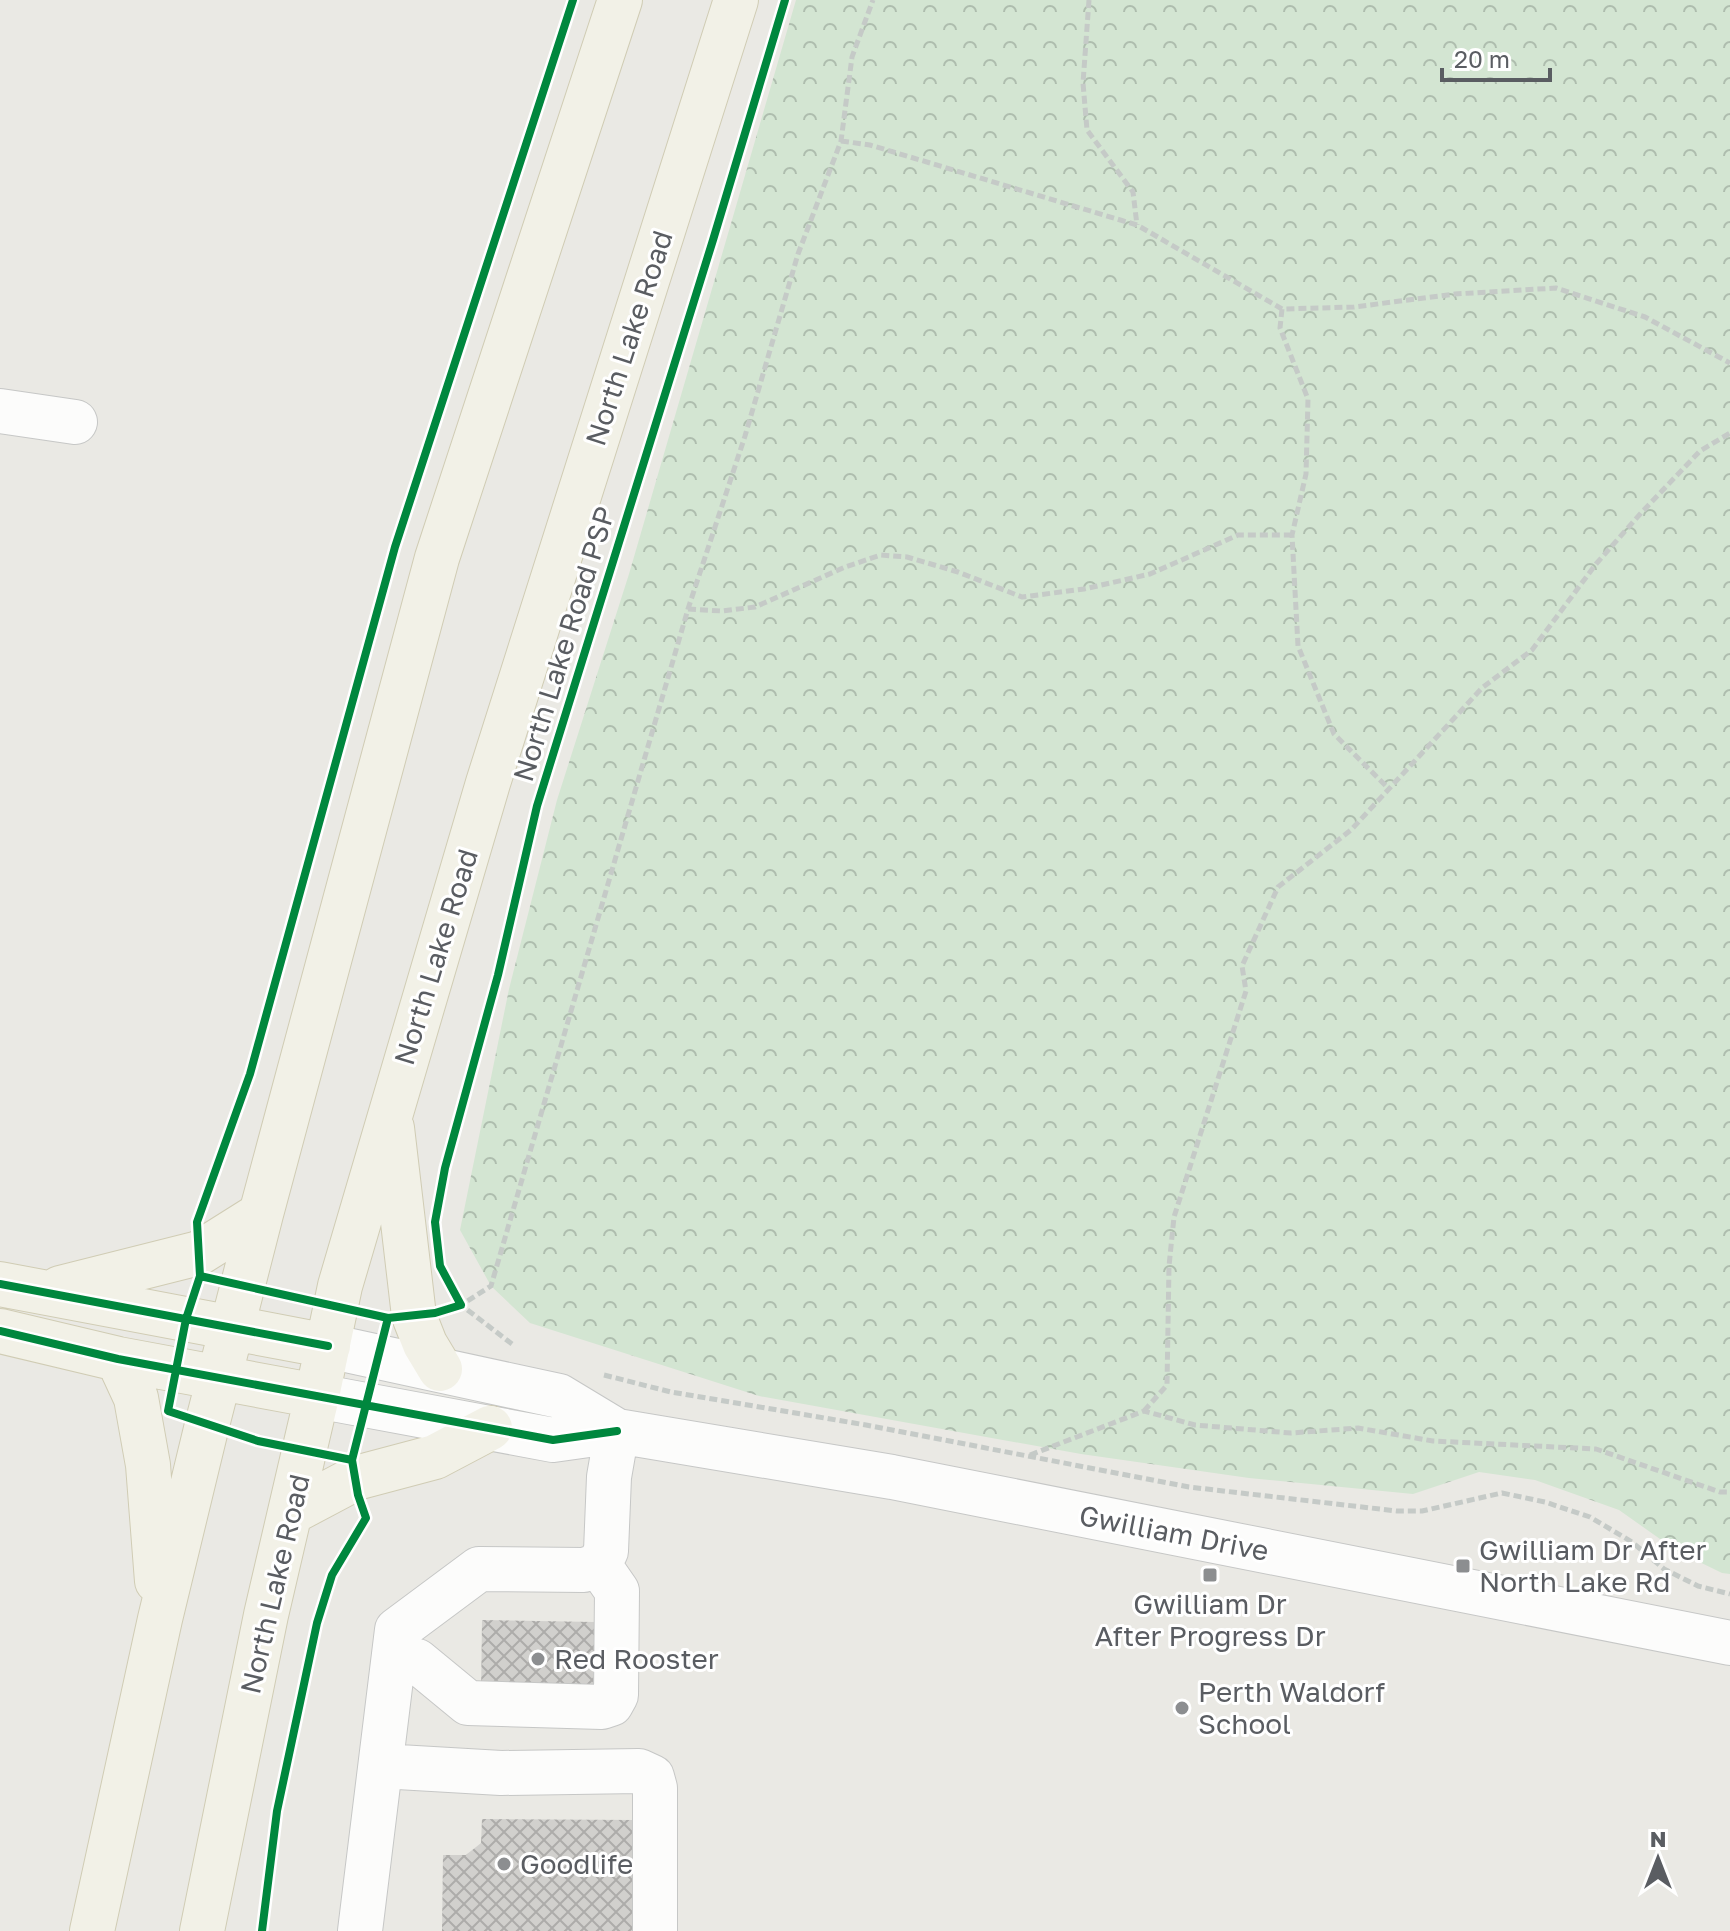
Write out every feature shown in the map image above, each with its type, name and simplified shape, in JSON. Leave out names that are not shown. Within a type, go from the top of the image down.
[{"type":"main road","points":[[92,1931],[160,1619],[232,1329],[437,558],[620,0]]},
{"type":"main road","name":"North Lake Road","points":[[202,1931],[266,1615],[340,1286],[488,783],[736,0]]},
{"type":"main road","points":[[390,1110],[414,1316],[425,1344],[440,1369]]},
{"type":"main road","points":[[46,1291],[199,1253],[261,1214]]},
{"type":"main road","points":[[0,1284],[328,1346]]},
{"type":"main road","points":[[0,1331],[118,1359],[317,1396]]},
{"type":"main road","points":[[118,1359],[136,1398],[148,1465],[160,1619]]},
{"type":"main road","points":[[290,1513],[356,1478],[435,1457],[490,1428]]},
{"type":"street","points":[[0,411],[75,422]]},
{"type":"street","name":"Gwilliam Drive","points":[[328,1346],[559,1396],[617,1431]]},
{"type":"street","name":"Gwilliam Drive","points":[[317,1396],[553,1440],[617,1431],[892,1477],[1730,1643]]},
{"type":"street","points":[[360,1931],[397,1630],[479,1569],[584,1570],[599,1565],[606,1551],[609,1477],[617,1431]]},
{"type":"street","points":[[394,1658],[417,1661],[468,1703],[602,1707],[611,1704],[616,1695],[617,1591],[599,1565]]},
{"type":"street","points":[[381,1766],[501,1773],[639,1771],[652,1777],[655,1788],[655,1931]]},
{"type":"path","points":[[414,1316],[461,1305],[491,1286],[688,609],[745,436],[798,254],[841,141],[852,57],[873,0]]},
{"type":"path","points":[[1089,0],[1083,83],[1087,130],[1133,192],[1137,225]]},
{"type":"path","points":[[841,141],[870,145],[1137,225],[1282,309],[1354,307],[1455,294],[1556,288],[1645,317],[1730,363]]},
{"type":"path","points":[[1282,309],[1280,328],[1308,399],[1306,474],[1292,535],[1298,646],[1334,734],[1388,788]]},
{"type":"path","points":[[1029,1456],[1144,1411],[1167,1385],[1169,1266],[1174,1217],[1246,991],[1242,966],[1278,887],[1351,830],[1482,688],[1532,650],[1596,564],[1700,451],[1730,433]]},
{"type":"path","points":[[688,609],[722,611],[755,607],[845,567],[881,555],[907,557],[958,572],[1022,597],[1084,589],[1150,574],[1238,535],[1292,535]]},
{"type":"path","points":[[454,1293],[461,1305],[517,1347]]},
{"type":"path","points":[[594,1372],[671,1392],[866,1425],[1189,1487],[1397,1511],[1422,1511],[1502,1493],[1545,1502],[1600,1523],[1632,1542],[1664,1569],[1698,1586],[1730,1594]]},
{"type":"path","points":[[1144,1411],[1195,1425],[1291,1433],[1358,1428],[1433,1441],[1596,1449],[1720,1492],[1730,1492]]},
{"type":"green space","points":[[796,0],[1730,0],[1730,1574],[1677,1551],[1619,1510],[1535,1480],[1479,1472],[1413,1494],[1249,1478],[1081,1454],[759,1396],[530,1323],[491,1286],[460,1230],[509,989],[557,800],[629,574]]},
{"type":"building","name":"Red Rooster","points":[[482,1620],[595,1622],[593,1697],[481,1695]]},
{"type":"building","points":[[482,1819],[635,1820],[634,1931],[442,1931],[443,1855],[466,1855],[481,1843]]},
{"type":"cycle path","points":[[352,1460],[258,1441],[168,1411],[186,1319],[200,1276],[197,1222],[250,1074],[395,547],[573,0]]},
{"type":"cycle path","name":"North Lake Road PSP","points":[[200,1276],[388,1318],[435,1313],[461,1305],[440,1266],[435,1222],[445,1168],[498,975],[537,806],[785,0]]},
{"type":"cycle path","points":[[0,1284],[328,1346]]},
{"type":"cycle path","points":[[262,1931],[277,1811],[317,1623],[332,1575],[366,1518],[352,1460],[388,1318]]},
{"type":"cycle path","points":[[0,1331],[118,1359],[553,1440],[617,1431]]},
{"type":"place","name":"Gwilliam Dr After North Lake Rd","points":[[1463,1566]]},
{"type":"place","name":"Gwilliam Dr After Progress Dr","points":[[1210,1575]]},
{"type":"place","name":"Red Rooster","points":[[538,1659]]},
{"type":"place","name":"Perth Waldorf School","points":[[1182,1708]]},
{"type":"place","name":"Goodlife","points":[[504,1864]]}]
